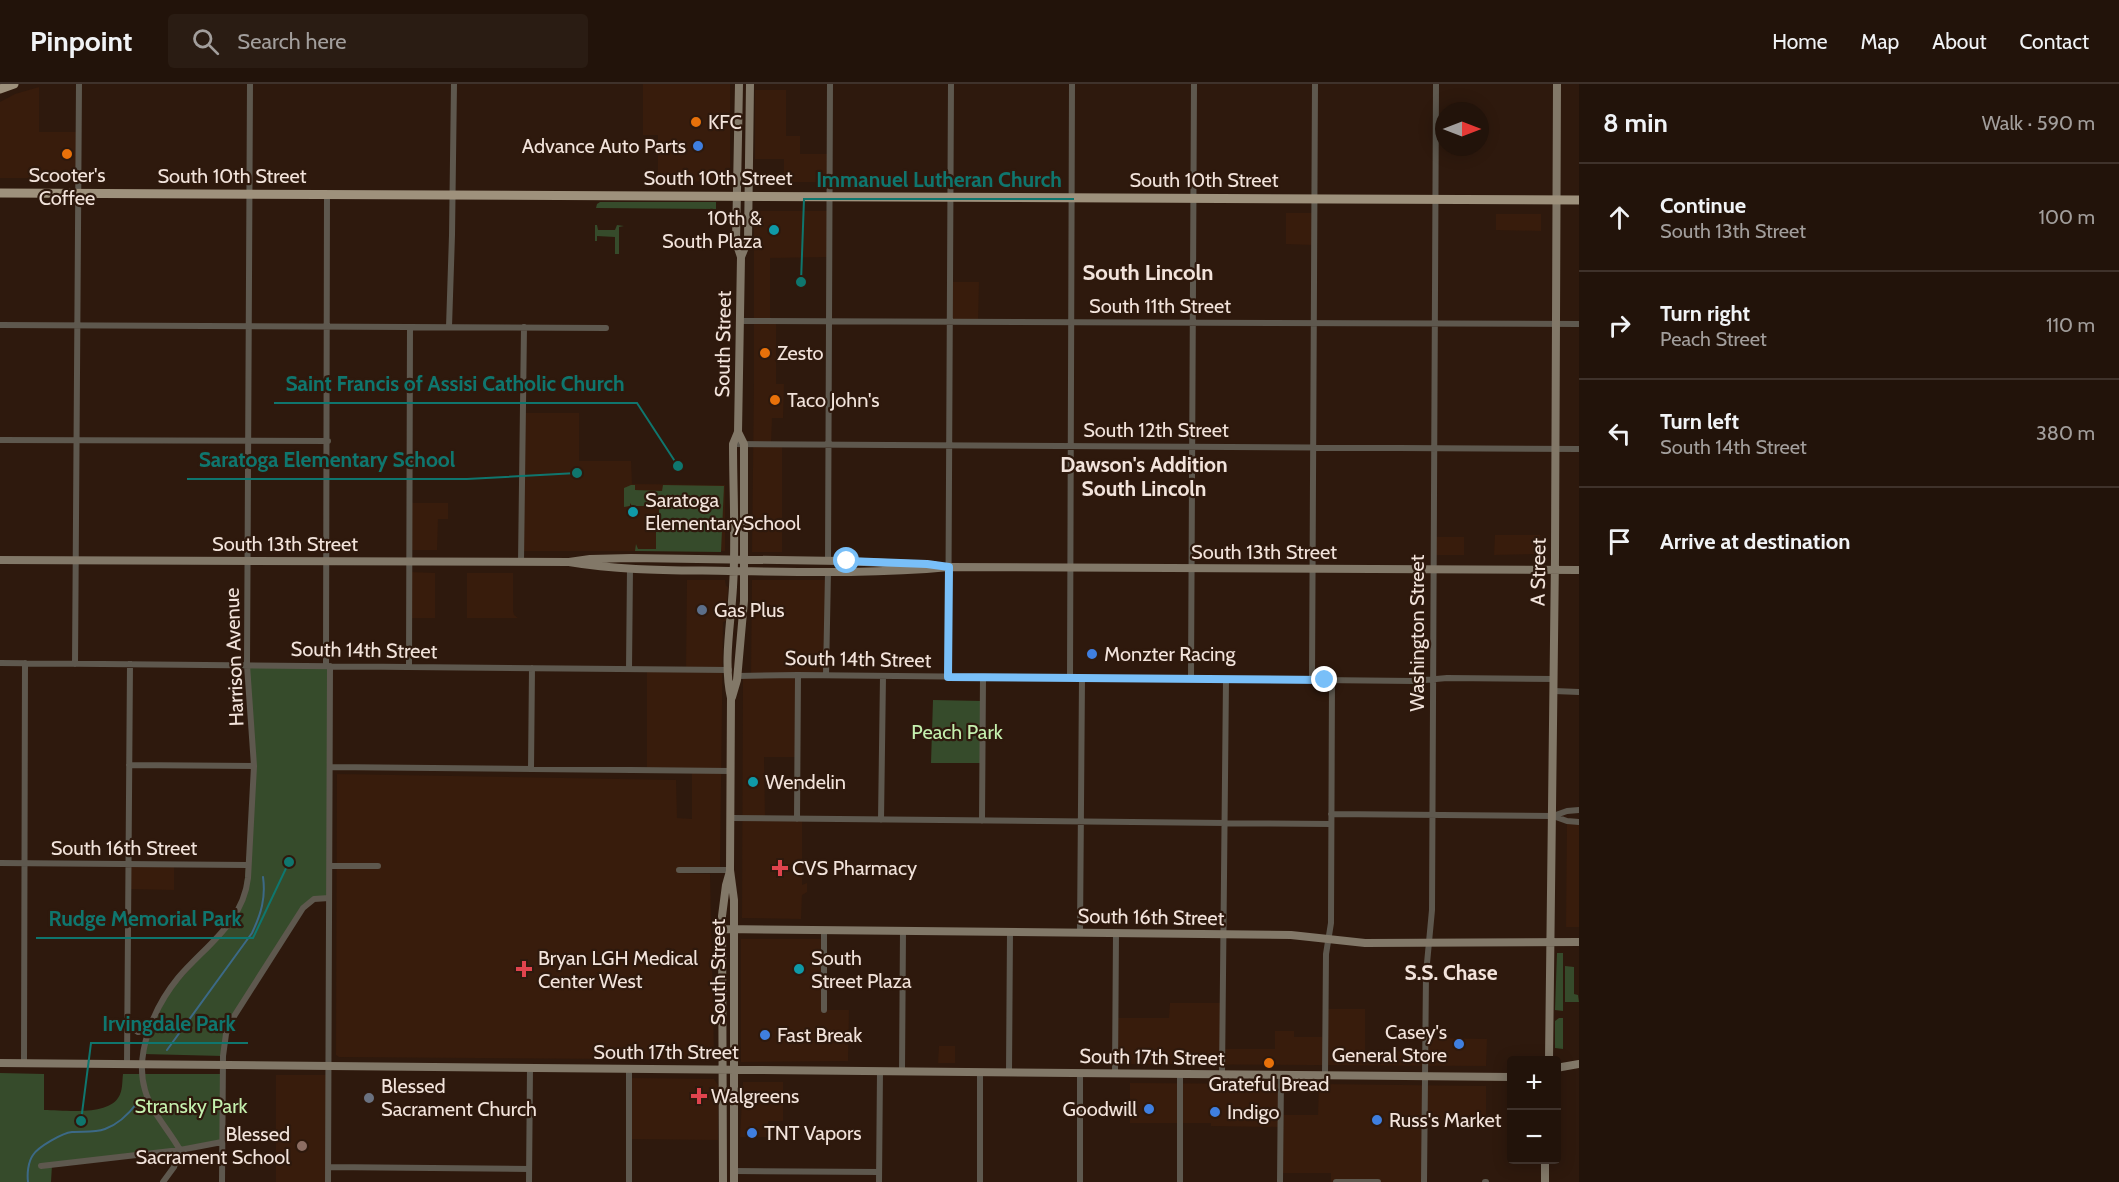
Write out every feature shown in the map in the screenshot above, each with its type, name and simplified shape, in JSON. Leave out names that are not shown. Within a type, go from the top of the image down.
[{"type":"main road","points":[[0,89],[14,84]]},
{"type":"main road","name":"South Street","points":[[723,1182],[722,929],[724,900],[730,870],[732,698],[729,670],[734,571],[733,444],[738,432],[741,257],[736,242],[739,84]]},
{"type":"main road","name":"South Street","points":[[741,257],[748,240],[750,84]]},
{"type":"main road","name":"A Street","points":[[1548,1056],[1553,816],[1557,84]]},
{"type":"main road","name":"South 10th Street","points":[[0,193],[1579,200]]},
{"type":"main road","name":"South Street","points":[[732,698],[737,676],[745,571],[744,444],[738,432]]},
{"type":"main road","name":"South 13th Street","points":[[0,560],[521,562],[569,562],[590,559],[745,560],[927,564],[949,567]]},
{"type":"main road","name":"South 13th Street","points":[[569,562],[590,566],[630,568],[828,572],[949,567],[1579,570]]},
{"type":"main road","name":"South Street","points":[[730,870],[733,884],[734,929],[734,1182]]},
{"type":"main road","name":"South 16th Street","points":[[722,929],[1291,935],[1365,943],[1579,942]]},
{"type":"main road","name":"South 17th Street","points":[[0,1063],[1507,1077]]},
{"type":"main road","points":[[1561,1067],[1579,1064]]},
{"type":"main road","points":[[1545,1164],[1545,1182]]},
{"type":"street","points":[[75,664],[79,84]]},
{"type":"street","name":"Harrison Avenue","points":[[180,1150],[146,1094],[143,1080],[145,1044],[168,993],[178,979],[226,928],[237,913],[247,886],[254,766],[247,665],[250,84]]},
{"type":"street","points":[[449,327],[454,84]]},
{"type":"street","points":[[828,561],[830,84]]},
{"type":"street","points":[[948,677],[951,84]]},
{"type":"street","points":[[1070,678],[1072,84]]},
{"type":"street","points":[[1191,678],[1194,84]]},
{"type":"street","points":[[1312,680],[1315,84]]},
{"type":"street","name":"Washington Street","points":[[1425,1182],[1426,974],[1432,910],[1436,84]]},
{"type":"street","points":[[327,195],[327,561],[330,767],[328,1182]]},
{"type":"street","name":"South 11th Street","points":[[740,321],[1579,324]]},
{"type":"street","points":[[0,325],[606,328]]},
{"type":"street","points":[[409,667],[410,327]]},
{"type":"street","points":[[521,562],[524,327]]},
{"type":"street","points":[[0,440],[328,441]]},
{"type":"street","name":"South 12th Street","points":[[733,444],[1579,449]]},
{"type":"street","points":[[628,669],[630,568]]},
{"type":"street","points":[[826,675],[828,572]]},
{"type":"street","name":"South 14th Street","points":[[0,663],[729,670]]},
{"type":"street","points":[[24,1063],[25,663]]},
{"type":"street","points":[[127,1064],[130,664]]},
{"type":"street","points":[[531,769],[532,668]]},
{"type":"street","points":[[797,819],[798,675]]},
{"type":"street","name":"South 14th Street","points":[[737,676],[1414,681],[1447,678],[1554,679]]},
{"type":"street","points":[[881,820],[883,676]]},
{"type":"street","points":[[982,821],[983,677]]},
{"type":"street","points":[[1080,932],[1082,678]]},
{"type":"street","points":[[1222,1075],[1226,680]]},
{"type":"street","points":[[1325,1076],[1326,954],[1331,923],[1332,680]]},
{"type":"street","points":[[1554,692],[1579,692]]},
{"type":"street","points":[[129,765],[254,766]]},
{"type":"street","points":[[330,767],[731,771]]},
{"type":"street","points":[[1553,816],[1579,810]]},
{"type":"street","points":[[1331,814],[1553,816],[1579,822]]},
{"type":"street","points":[[731,819],[1331,824]]},
{"type":"street","name":"South 16th Street","points":[[0,864],[248,865]]},
{"type":"street","points":[[330,866],[378,866]]},
{"type":"street","points":[[679,870],[730,870]]},
{"type":"street","points":[[222,1182],[223,1065],[226,1034],[243,1001],[303,908],[314,899],[329,898]]},
{"type":"street","points":[[824,930],[824,1010]]},
{"type":"street","points":[[902,1071],[903,931]]},
{"type":"street","points":[[1009,1072],[1010,932]]},
{"type":"street","points":[[1115,1073],[1116,933]]},
{"type":"street","points":[[128,1024],[138,1032],[147,1031],[151,1027]]},
{"type":"street","points":[[529,1182],[530,1068]]},
{"type":"street","points":[[629,1068],[629,1182]]},
{"type":"street","points":[[879,1182],[880,1071]]},
{"type":"street","points":[[980,1072],[980,1182]]},
{"type":"street","points":[[1080,1073],[1080,1182]]},
{"type":"street","points":[[1180,1074],[1180,1182]]},
{"type":"street","points":[[1280,1182],[1281,1075]]},
{"type":"street","points":[[41,1166],[180,1150],[222,1142]]},
{"type":"street","points":[[163,1182],[174,1167],[180,1150]]},
{"type":"street","points":[[328,1167],[529,1169]]},
{"type":"street","points":[[734,1171],[879,1172]]},
{"type":"street","points":[[1336,1182],[1378,1182]]},
{"type":"shaded area","points":[[643,84],[730,84],[730,182],[658,181],[658,135],[643,135]]},
{"type":"shaded area","points":[[39,87],[39,132],[79,132],[78,178],[0,178],[0,102],[15,94]]},
{"type":"shaded area","points":[[755,90],[786,90],[786,136],[800,136],[800,154],[829,154],[829,182],[784,182],[784,159],[755,159]]},
{"type":"shaded area","points":[[754,211],[829,211],[829,257],[770,258],[770,320],[776,321],[776,384],[784,384],[783,418],[772,418],[771,444],[782,445],[782,552],[752,552]]},
{"type":"shaded area","points":[[1286,213],[1314,213],[1314,245],[1286,244]]},
{"type":"shaded area","points":[[1496,214],[1541,214],[1541,231],[1496,230]]},
{"type":"shaded area","points":[[950,282],[979,282],[978,321],[950,321]]},
{"type":"shaded area","points":[[523,413],[579,413],[579,461],[631,461],[632,484],[725,485],[725,551],[522,551]]},
{"type":"shaded area","points":[[410,503],[448,503],[448,519],[438,519],[437,550],[410,550]]},
{"type":"shaded area","points":[[1495,535],[1540,535],[1540,554],[1494,555]]},
{"type":"shaded area","points":[[1434,537],[1464,537],[1464,555],[1434,555]]},
{"type":"shaded area","points":[[410,572],[435,573],[435,618],[409,618]]},
{"type":"shaded area","points":[[467,573],[513,573],[513,611],[518,618],[467,618]]},
{"type":"shaded area","name":"Bryan LGH Medical Center West","points":[[687,580],[725,580],[728,587],[726,621],[723,622],[720,870],[677,870],[678,873],[710,874],[714,1053],[708,1059],[339,1057],[336,1055],[337,774],[676,780],[677,818],[692,819],[692,770],[647,770],[647,669],[686,670]]},
{"type":"shaded area","points":[[752,580],[828,580],[826,675],[799,675],[798,757],[764,757],[765,819],[802,819],[802,885],[807,883],[807,892],[802,895],[801,919],[742,918],[743,676],[751,676]]},
{"type":"shaded area","points":[[1567,821],[1579,822],[1579,927],[1566,927]]},
{"type":"shaded area","points":[[128,864],[174,865],[174,890],[128,889]]},
{"type":"shaded area","points":[[741,939],[824,939],[824,1010],[849,1010],[848,1061],[741,1062]]},
{"type":"shaded area","points":[[1170,1003],[1223,1003],[1223,1049],[1275,1049],[1275,1031],[1294,1031],[1294,1037],[1325,1037],[1325,1009],[1365,1009],[1365,1052],[1425,1051],[1425,1038],[1487,1039],[1486,1066],[1115,1064],[1116,1018],[1169,1018]]},
{"type":"shaded area","points":[[939,1046],[955,1046],[955,1063],[938,1063]]},
{"type":"shaded area","name":"Blessed Sacrament School","points":[[276,1075],[328,1075],[328,1182],[276,1182]]},
{"type":"shaded area","points":[[629,1078],[714,1079],[718,1085],[718,1140],[629,1139]]},
{"type":"shaded area","points":[[743,1082],[783,1082],[783,1121],[768,1121],[768,1137],[740,1137]]},
{"type":"shaded area","points":[[1130,1083],[1281,1084],[1281,1115],[1318,1115],[1319,1084],[1486,1086],[1486,1120],[1425,1120],[1424,1182],[1331,1182],[1331,1173],[1280,1173],[1280,1127],[1211,1126],[1211,1123],[1130,1123]]},
{"type":"green space","points":[[600,202],[716,202],[716,209],[596,208]]},
{"type":"green space","points":[[595,225],[598,230],[615,230],[617,225],[624,226],[619,227],[619,254],[615,254],[615,237],[597,236],[597,241],[595,241]]},
{"type":"green space","points":[[635,485],[635,490],[662,491],[663,485],[724,486],[721,552],[635,551],[636,544],[638,549],[656,549],[656,532],[659,532],[659,503],[652,503],[652,506],[632,506],[630,503],[630,506],[624,507],[624,488]]},
{"type":"green space","points":[[247,665],[330,666],[329,898],[309,902],[231,1021],[223,1056],[143,1054],[145,1044],[168,993],[216,940],[243,899],[253,789]]},
{"type":"green space","name":"Peach Park","points":[[933,700],[983,701],[982,763],[931,763]]},
{"type":"green space","points":[[1557,953],[1563,953],[1563,1011],[1555,1010]]},
{"type":"green space","points":[[1565,966],[1574,967],[1574,994],[1578,995],[1579,1002],[1565,1002]]},
{"type":"green space","points":[[1563,1018],[1563,1049],[1555,1048],[1555,1021]]},
{"type":"green space","name":"Stransky Park","points":[[0,1073],[44,1074],[44,1110],[73,1111],[95,1110],[112,1104],[121,1092],[123,1074],[223,1074],[222,1142],[52,1165],[51,1182],[0,1182]]},
{"type":"waterway","points":[[167,1050],[252,933],[262,906],[263,877]]},
{"type":"waterway","points":[[28,1182],[31,1158],[45,1144],[68,1133],[97,1131],[115,1125],[137,1103]]},
{"type":"place","name":"KFC","points":[[696,122]]},
{"type":"place","name":"Advance Auto Parts","points":[[698,146]]},
{"type":"place","name":"Scooter's Coffee","points":[[67,154]]},
{"type":"place","name":"10th & South Plaza","points":[[774,230]]},
{"type":"place","name":"Immanuel Lutheran Church","points":[[801,282]]},
{"type":"place","name":"Zesto","points":[[765,353]]},
{"type":"place","name":"Taco John's","points":[[775,400]]},
{"type":"place","name":"Saint Francis of Assisi Catholic Church","points":[[678,466]]},
{"type":"place","name":"Saratoga Elementary School","points":[[577,473]]},
{"type":"place","name":"Saratoga ElementarySchool","points":[[633,512]]},
{"type":"place","name":"Gas Plus","points":[[702,610]]},
{"type":"place","name":"Monzter Racing","points":[[1092,654]]},
{"type":"place","name":"Wendelin","points":[[753,782]]},
{"type":"place","name":"Rudge Memorial Park","points":[[289,862]]},
{"type":"place","name":"CVS Pharmacy","points":[[780,868]]},
{"type":"place","name":"Bryan LGH Medical Center West","points":[[524,969]]},
{"type":"place","name":"South Street Plaza","points":[[799,969]]},
{"type":"place","name":"Fast Break","points":[[765,1035]]},
{"type":"place","name":"Casey's General Store","points":[[1459,1044]]},
{"type":"place","name":"Grateful Bread","points":[[1269,1063]]},
{"type":"place","name":"Walgreens","points":[[699,1096]]},
{"type":"place","name":"Blessed Sacrament Church","points":[[369,1098]]},
{"type":"place","name":"Goodwill","points":[[1149,1109]]},
{"type":"place","name":"Indigo","points":[[1215,1112]]},
{"type":"place","name":"Russ's Market","points":[[1377,1120]]},
{"type":"place","name":"Irvingdale Park","points":[[81,1121]]},
{"type":"place","name":"TNT Vapors","points":[[752,1133]]},
{"type":"place","name":"Blessed Sacrament School","points":[[302,1146]]},
{"type":"district","name":"South Lincoln","points":[[1148,272]]},
{"type":"district","name":"Dawson's Addition South Lincoln","points":[[1144,476]]},
{"type":"district","name":"S.S. Chase","points":[[1451,972]]},
{"type":"route","points":[[847,561],[949,567],[948,677],[1325,680]]}]
